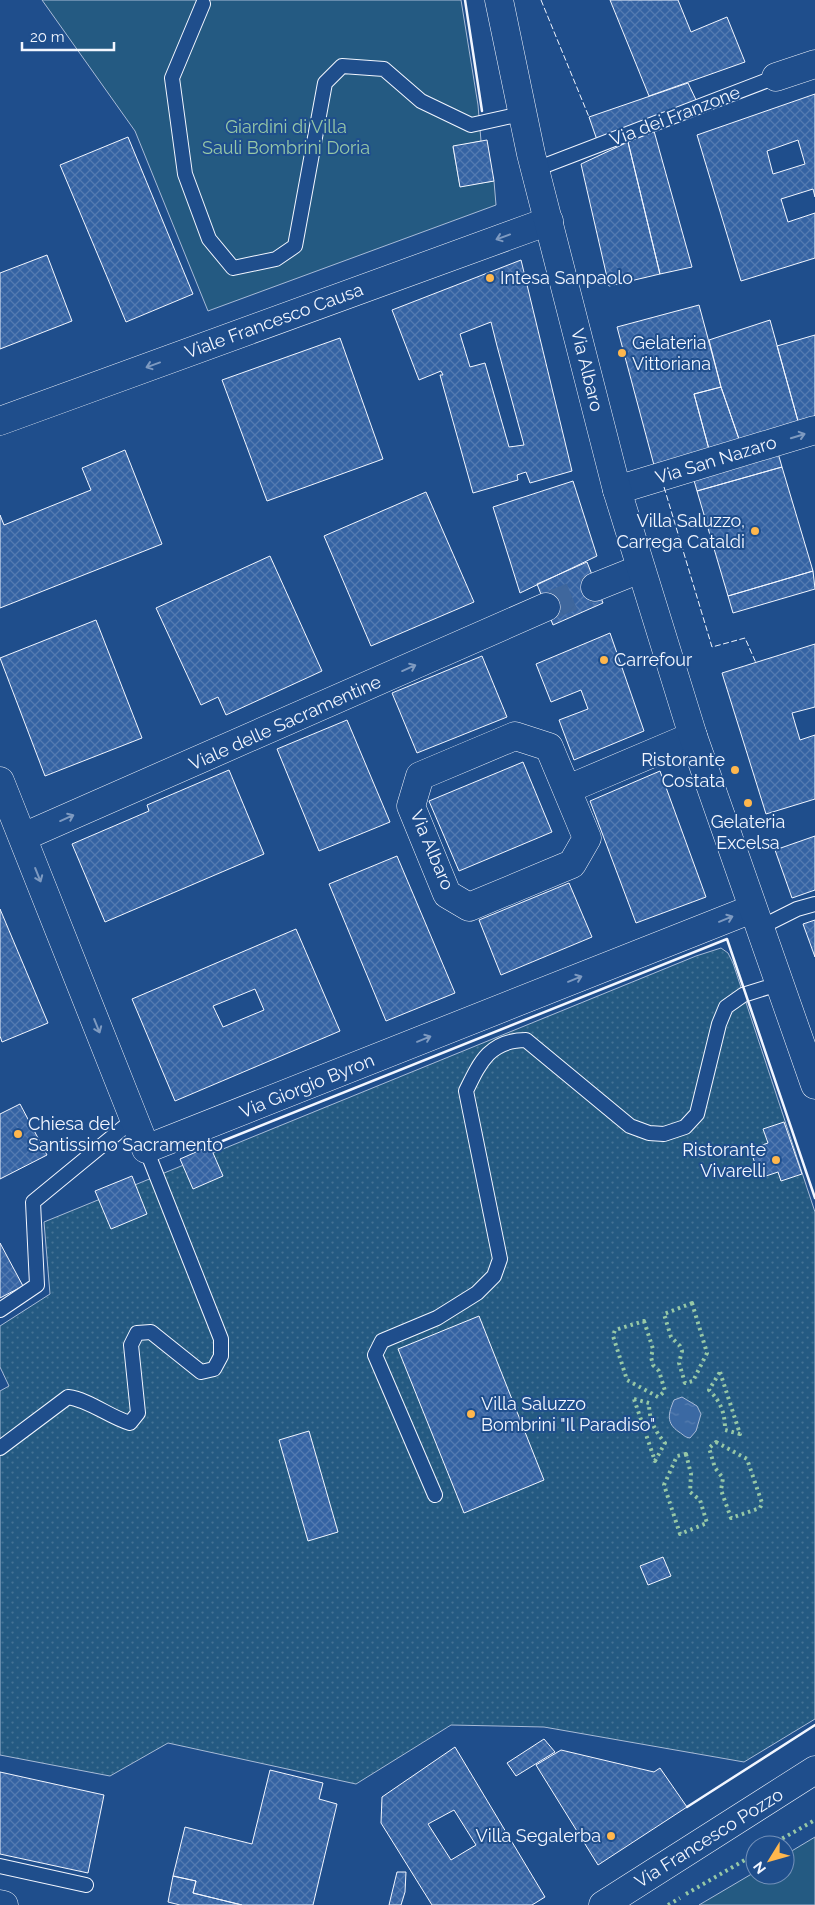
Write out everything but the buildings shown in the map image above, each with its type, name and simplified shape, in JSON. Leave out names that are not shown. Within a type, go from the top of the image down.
[{"type":"street","name":"Via Albaro","points":[[499,0],[521,114],[617,490],[640,569],[693,736],[755,919],[815,1085]]},
{"type":"street","name":"Via dei Franzone","points":[[776,77],[815,64]]},
{"type":"street","name":"Viale Francesco Causa","points":[[0,421],[549,221]]},
{"type":"street","name":"Via San Nazaro","points":[[617,490],[815,430]]},
{"type":"street","points":[[595,587],[640,569]]},
{"type":"street","name":"Viale delle Sacramentine","points":[[23,838],[546,607]]},
{"type":"street","name":"Via Albaro","points":[[515,736],[550,747],[568,789],[587,838],[572,864],[469,907],[447,894],[411,806],[420,776],[515,736]]},
{"type":"street","points":[[568,789],[693,736]]},
{"type":"street","points":[[0,781],[146,1149]]},
{"type":"street","name":"Via Giorgio Byron","points":[[146,1149],[755,919]]},
{"type":"street","name":"Via Francesco Pozzo","points":[[603,1905],[815,1770]]},
{"type":"street","points":[[0,1904],[4,1905]]},
{"type":"lane","points":[[203,4],[172,78],[185,174],[209,239],[233,268],[276,259],[295,246],[313,139],[325,83],[342,66],[384,69],[421,101],[471,125],[521,114]]},
{"type":"lane","name":"Via dei Franzone","points":[[536,169],[776,77]]},
{"type":"lane","points":[[755,919],[815,904]]},
{"type":"lane","points":[[435,1495],[375,1355],[382,1341],[437,1318],[477,1293],[494,1276],[500,1259],[466,1091],[477,1068],[492,1050],[510,1040],[526,1040],[630,1126],[648,1133],[664,1134],[684,1127],[697,1114],[719,1024],[726,1008],[743,995],[778,984]]},
{"type":"lane","points":[[0,1310],[36,1285],[33,1202],[134,1119]]},
{"type":"lane","points":[[0,1448],[68,1397],[78,1399],[116,1419],[130,1423],[138,1413],[130,1345],[137,1333],[151,1332],[201,1372],[214,1369],[221,1356],[221,1339],[146,1149]]},
{"type":"lane","points":[[0,1866],[86,1885]]},
{"type":"green space","name":"Giardini di Villa Sauli Bombrini Doria","points":[[42,0],[461,0],[478,105],[481,141],[453,147],[460,186],[494,181],[496,205],[208,311],[135,131]]},
{"type":"green space","points":[[721,948],[728,953],[733,963],[815,1212],[815,1719],[744,1762],[544,1727],[451,1725],[356,1784],[168,1743],[110,1776],[0,1755],[0,1391],[9,1386],[0,1367],[0,1326],[50,1294],[44,1222],[696,956]]},
{"type":"green space","points":[[815,1837],[815,1905],[699,1905],[745,1878],[745,1885],[795,1885],[795,1849]]},
{"type":"water","points":[[682,1397],[697,1406],[701,1414],[696,1431],[690,1438],[675,1429],[669,1418],[674,1400]]},
{"type":"tunnel","points":[[546,607],[595,587]]},
{"type":"hedge","points":[[692,1303],[707,1353],[693,1381],[685,1383],[679,1363],[682,1351],[680,1346],[671,1337],[664,1314],[692,1303]]},
{"type":"hedge","points":[[644,1321],[653,1349],[651,1357],[653,1365],[659,1371],[665,1391],[658,1397],[627,1380],[613,1336],[615,1330],[644,1321]]},
{"type":"hedge","points":[[720,1372],[740,1434],[725,1430],[721,1408],[717,1399],[709,1390],[720,1372]]},
{"type":"hedge","points":[[634,1399],[649,1403],[653,1424],[665,1443],[655,1461],[634,1399]]},
{"type":"hedge","points":[[716,1442],[747,1459],[762,1503],[760,1508],[731,1518],[721,1490],[723,1478],[715,1468],[709,1448],[716,1442]]},
{"type":"hedge","points":[[686,1454],[691,1474],[690,1492],[700,1500],[707,1523],[680,1534],[664,1485],[677,1456],[686,1454]]},
{"type":"hedge","points":[[789,1835],[815,1820]]},
{"type":"hedge","points":[[686,1894],[745,1860]]},
{"type":"hedge","points":[[668,1905],[680,1898]]},
{"type":"fence","points":[[541,0],[589,117]]},
{"type":"fence","points":[[664,487],[712,647],[745,638],[756,663]]},
{"type":"wall","points":[[465,0],[482,111]]},
{"type":"wall","points":[[210,1146],[727,939],[815,1198]]},
{"type":"wall","points":[[687,1807],[815,1725]]},
{"type":"place","name":"Intesa Sanpaolo","points":[[490,278]]},
{"type":"place","name":"Gelateria Vittoriana","points":[[622,353]]},
{"type":"place","name":"Villa Saluzzo, Carrega Cataldi","points":[[755,531]]},
{"type":"place","name":"Carrefour","points":[[604,660]]},
{"type":"place","name":"Ristorante Costata","points":[[735,770]]},
{"type":"place","name":"Gelateria Excelsa","points":[[748,803]]},
{"type":"place","name":"Chiesa del Santissimo Sacramento","points":[[18,1134]]},
{"type":"place","name":"Ristorante Vivarelli","points":[[776,1160]]},
{"type":"place","name":"Villa Saluzzo Bombrini \"Il Paradiso\"","points":[[471,1414]]},
{"type":"place","name":"Villa Segalerba","points":[[611,1836]]}]
